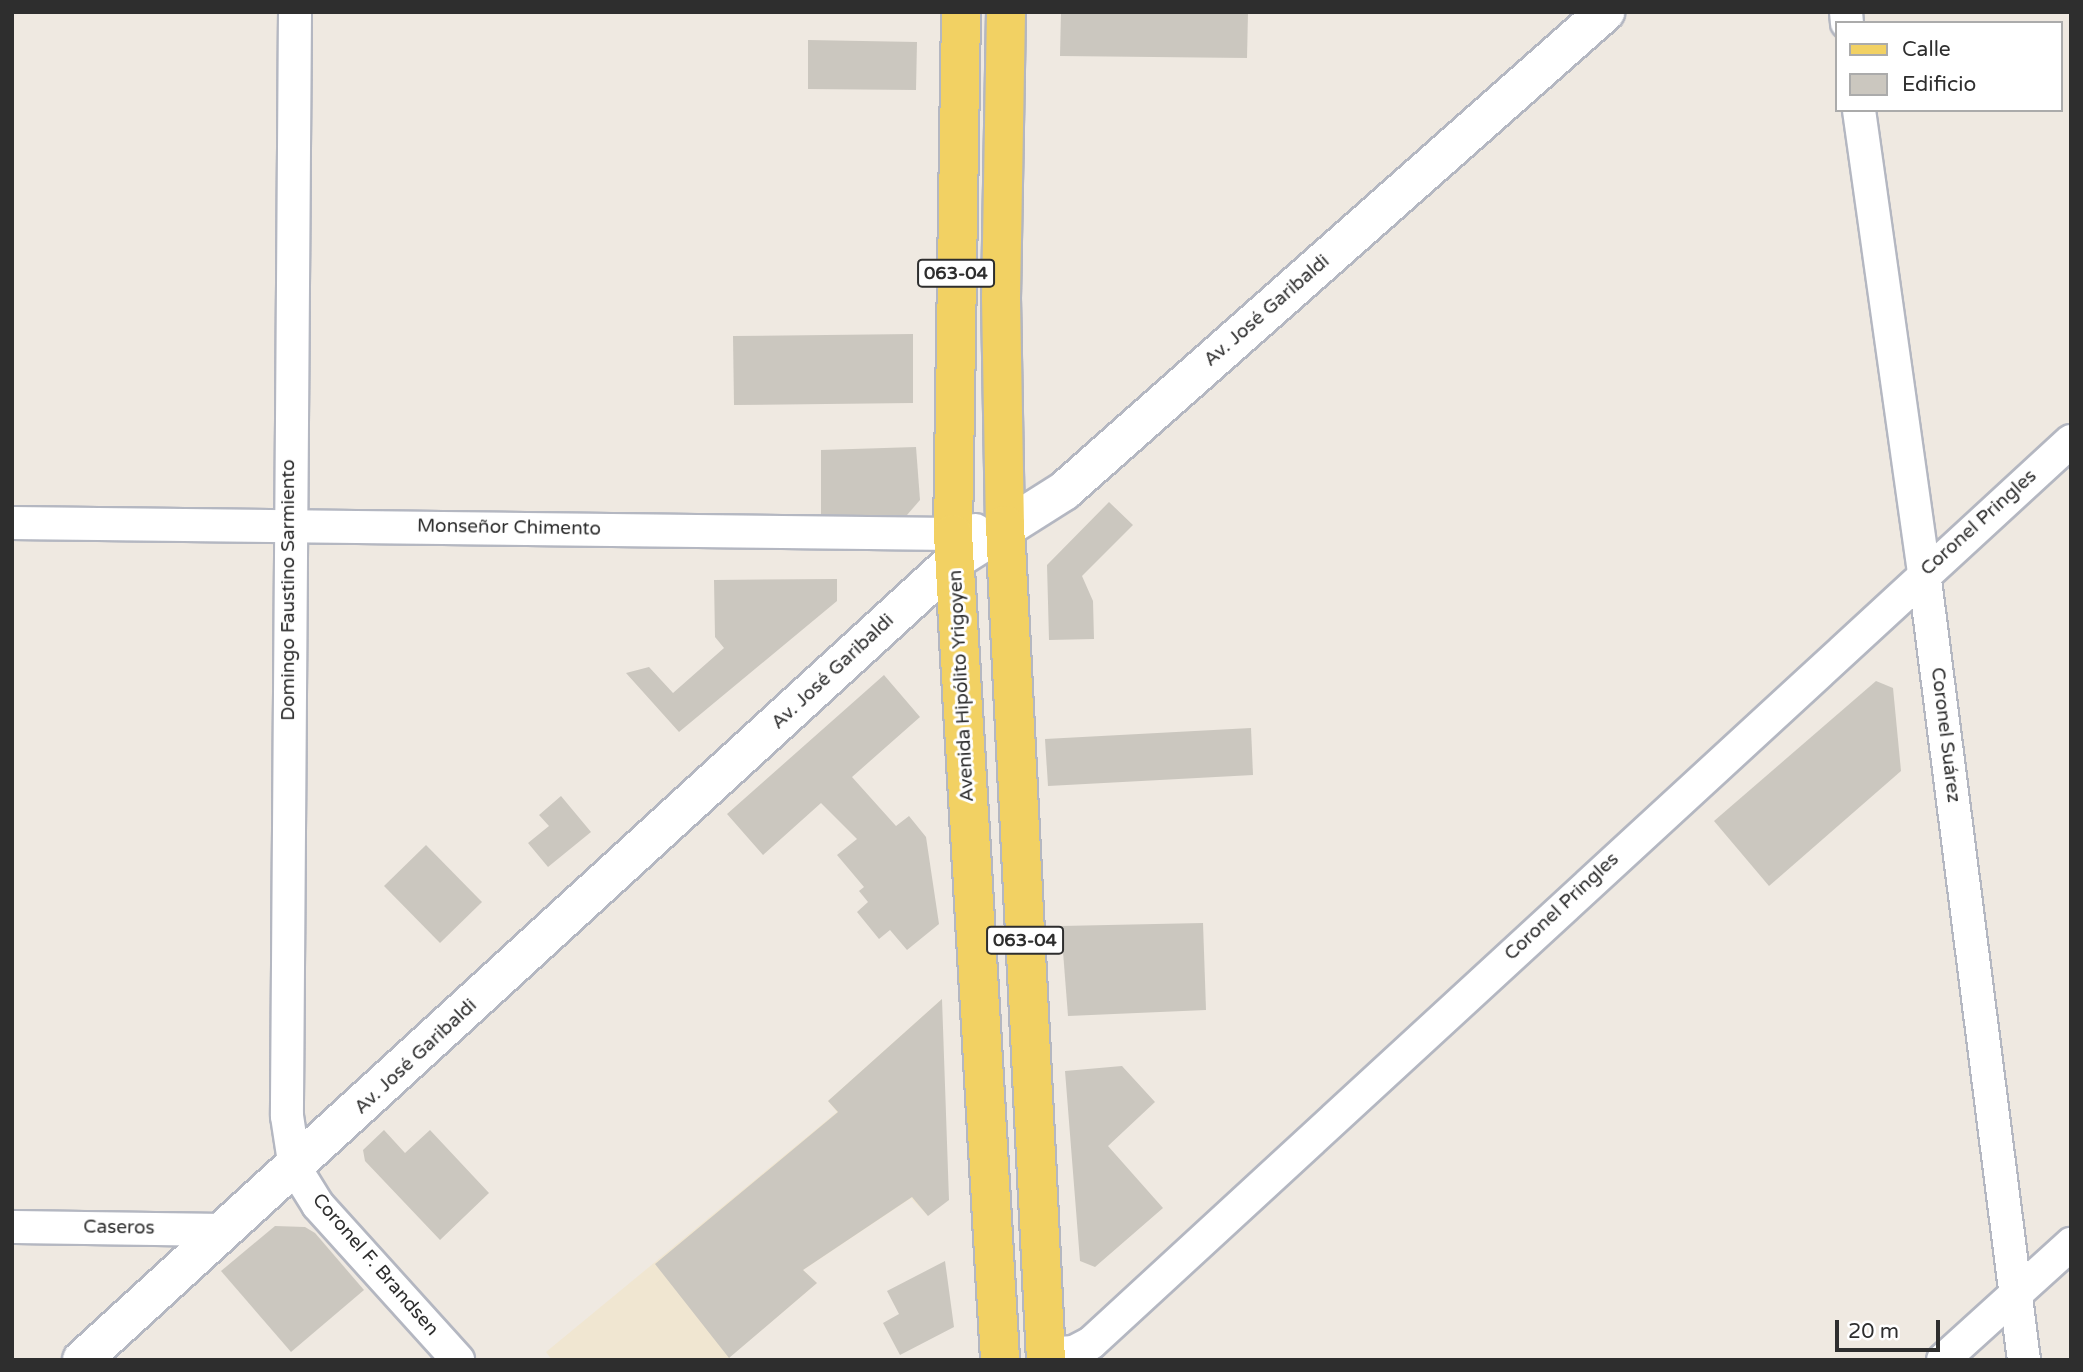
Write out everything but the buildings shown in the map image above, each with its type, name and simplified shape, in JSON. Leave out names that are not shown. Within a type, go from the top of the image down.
[{"type":"main road","name":"Avenida Hipólito Yrigoyen","points":[[961,12],[954,547],[1000,1360]]},
{"type":"main road","name":"063-04","points":[[1006,12],[1001,298],[1005,525],[1045,1357]]},
{"type":"main road","name":"Av. José Garibaldi","points":[[82,1360],[295,1168],[954,547],[1005,525],[1064,491],[1605,12]]},
{"type":"street","name":"Domingo Faustino Sarmiento","points":[[295,12],[288,524],[287,1116],[295,1168]]},
{"type":"street","name":"Coronel Suárez","points":[[1859,112],[1924,572],[2018,1292],[2024,1360]]},
{"type":"street","name":"Coronel Pringles","points":[[1045,1357],[1074,1352],[1091,1343],[1924,572],[2071,441]]},
{"type":"street","name":"Monseñor Chimento","points":[[12,523],[288,524],[954,547]]},
{"type":"street","name":"Coronel F. Brandsen","points":[[295,1168],[318,1205],[458,1360]]},
{"type":"street","name":"Caseros","points":[[12,1227],[226,1230]]},
{"type":"street","points":[[1943,1360],[2071,1244]]},
{"type":"shaded area","points":[[942,999],[928,1216],[911,1198],[803,1270],[817,1283],[726,1360],[552,1360],[546,1352],[837,1112],[828,1101]]}]
